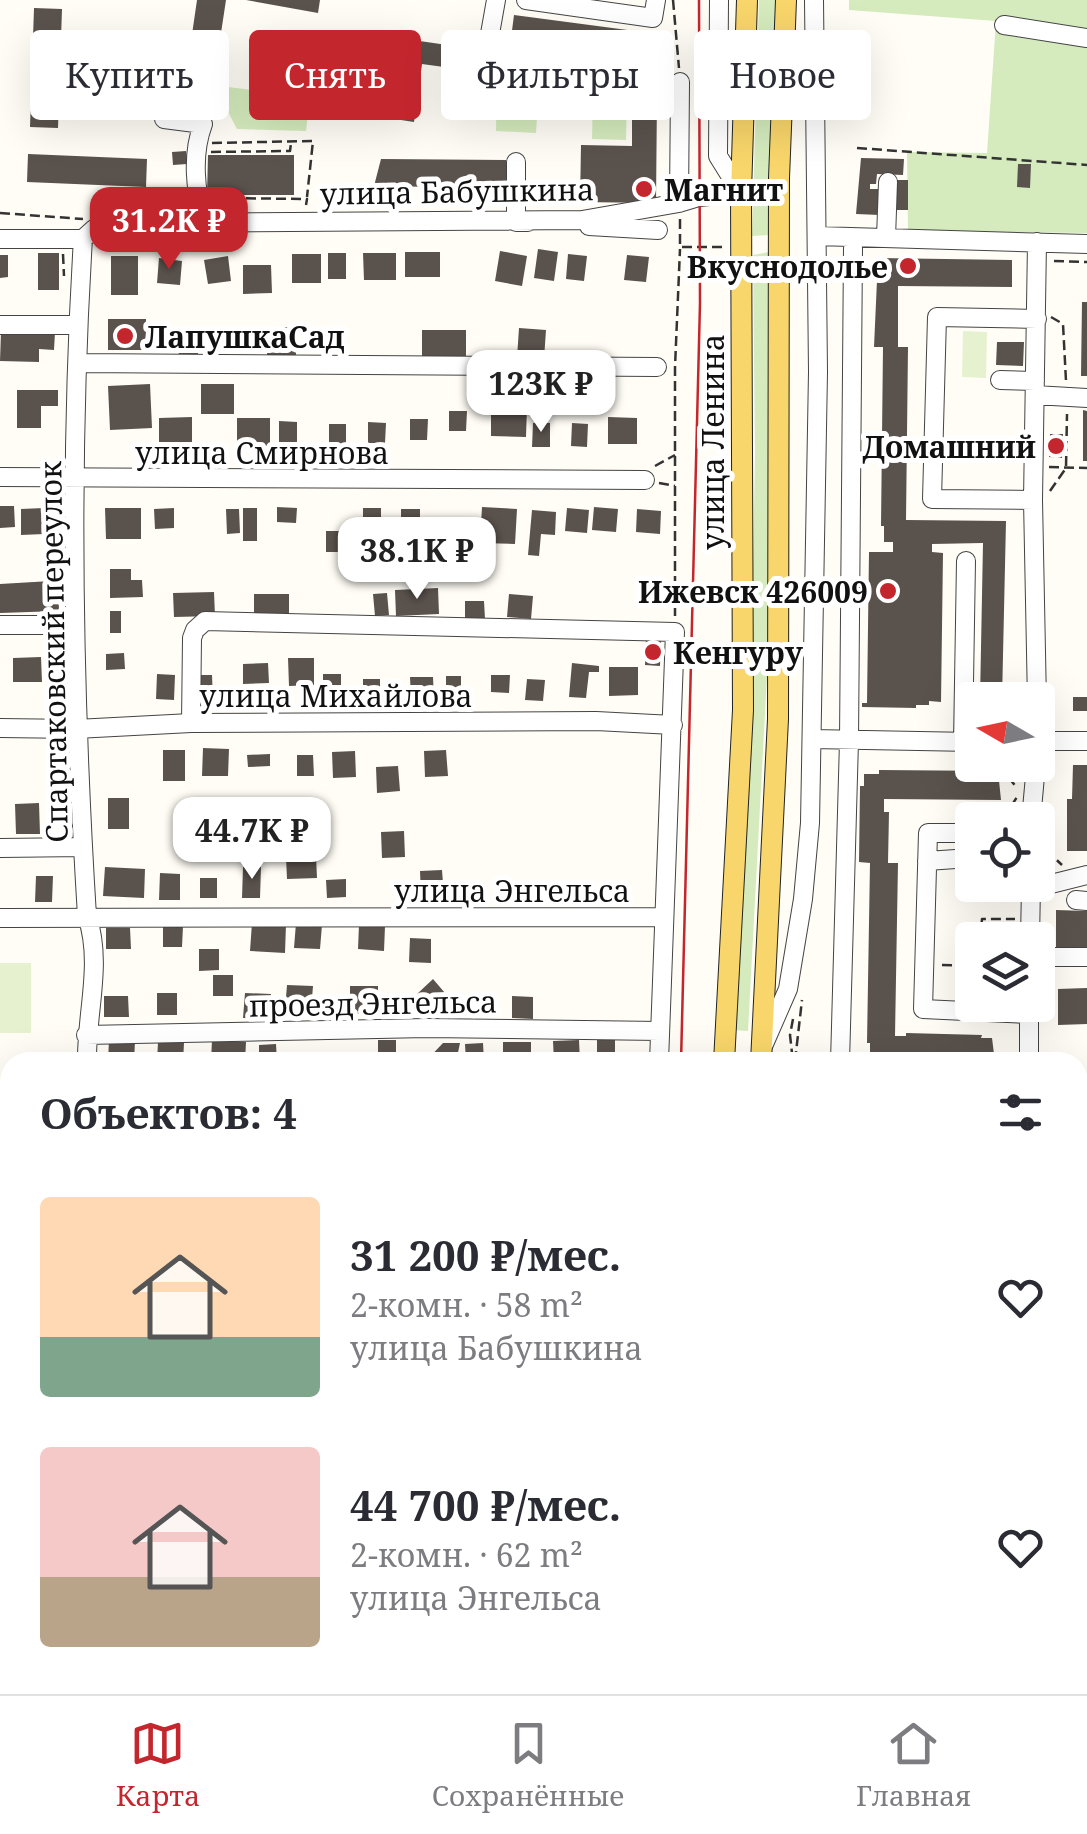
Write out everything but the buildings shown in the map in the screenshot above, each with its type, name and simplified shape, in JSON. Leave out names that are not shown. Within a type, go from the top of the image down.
[{"type":"main road","name":"улица Ленина","points":[[724,1052],[743,710],[741,193],[747,0]]},
{"type":"main road","points":[[762,1052],[778,720],[779,178],[786,0]]},
{"type":"street","points":[[491,30],[496,0]]},
{"type":"street","points":[[526,0],[654,9]]},
{"type":"street","points":[[719,0],[718,156],[741,193]]},
{"type":"street","points":[[764,1052],[788,989],[804,899],[812,739],[817,236],[814,0]]},
{"type":"street","points":[[1004,25],[1087,38]]},
{"type":"street","points":[[679,203],[680,86]]},
{"type":"street","points":[[177,120],[203,124],[197,195],[204,222]]},
{"type":"street","points":[[516,162],[516,222],[658,230]]},
{"type":"street","points":[[886,238],[888,182]]},
{"type":"street","name":"улица Бабушкина","points":[[0,238],[204,222],[582,220],[741,193]]},
{"type":"street","name":"Спартаковский переулок","points":[[87,1052],[94,985],[94,936],[87,916],[74,625],[78,325],[89,234]]},
{"type":"street","points":[[817,236],[1087,244]]},
{"type":"street","points":[[1036,242],[1035,388],[1041,496],[1039,682]]},
{"type":"street","points":[[840,1052],[849,740],[853,248]]},
{"type":"street","points":[[1037,314],[938,317],[932,499],[1041,496]]},
{"type":"street","points":[[0,325],[78,325]]},
{"type":"street","points":[[79,363],[657,367]]},
{"type":"street","points":[[1000,380],[1067,397],[1087,398]]},
{"type":"street","name":"улица Смирнова","points":[[0,477],[645,480]]},
{"type":"street","points":[[966,561],[967,682]]},
{"type":"street","points":[[190,722],[192,638],[205,621],[675,632],[659,1052]]},
{"type":"street","points":[[0,625],[74,625]]},
{"type":"street","name":"улица Михайлова","points":[[0,728],[76,729],[190,722],[596,721],[673,725]]},
{"type":"street","points":[[812,739],[955,742]]},
{"type":"street","points":[[1055,741],[1087,741]]},
{"type":"street","points":[[955,833],[928,833],[923,1009],[955,1009]]},
{"type":"street","points":[[0,848],[83,848]]},
{"type":"street","points":[[928,860],[955,859]]},
{"type":"street","points":[[1055,882],[1087,875]]},
{"type":"street","name":"улица Энгельса","points":[[0,918],[664,918]]},
{"type":"street","points":[[1055,956],[1087,957]]},
{"type":"street","points":[[1028,1052],[1029,1022]]},
{"type":"street","name":"проезд Энгельса","points":[[86,1034],[427,1028],[660,1031]]},
{"type":"path","points":[[673,0],[680,86],[674,86]]},
{"type":"path","points":[[200,148],[290,151],[292,141]]},
{"type":"path","points":[[200,148],[313,141],[307,199]]},
{"type":"path","points":[[857,148],[1087,165]]},
{"type":"path","points":[[0,213],[85,219],[89,234]]},
{"type":"path","points":[[675,632],[680,247]]},
{"type":"path","points":[[1037,314],[1064,324],[1067,397],[1066,468],[1041,496]]},
{"type":"path","points":[[645,480],[647,470],[676,454]]},
{"type":"path","points":[[1066,468],[1087,468]]},
{"type":"path","points":[[1014,782],[1020,802]]},
{"type":"path","points":[[1014,802],[1018,796]]},
{"type":"path","points":[[1055,859],[1067,870]]},
{"type":"path","points":[[982,922],[1018,920]]},
{"type":"path","points":[[924,964],[955,965]]},
{"type":"green space","points":[[759,0],[777,0],[776,30],[758,30]]},
{"type":"green space","points":[[849,0],[1087,0],[1087,233],[908,231],[907,152],[987,153],[996,21],[849,10]]},
{"type":"green space","points":[[229,87],[249,90],[249,120],[307,120],[306,131],[237,129],[229,114]]},
{"type":"green space","points":[[496,120],[537,120],[536,133],[496,131]]},
{"type":"green space","points":[[592,120],[626,120],[626,140],[592,139]]},
{"type":"green space","points":[[755,120],[773,120],[769,235],[752,236]]},
{"type":"green space","points":[[769,252],[768,657],[748,1031],[732,1030],[750,746],[755,454],[753,255]]},
{"type":"green space","points":[[963,331],[987,332],[986,378],[962,377]]},
{"type":"green space","points":[[0,963],[31,963],[31,1033],[0,1033]]},
{"type":"tram line","points":[[681,1052],[700,303],[699,0]]},
{"type":"place","name":"Магнит","points":[[644,189]]},
{"type":"place","name":"Вкуснодолье","points":[[908,266]]},
{"type":"place","name":"ЛапушкаСад","points":[[125,336]]},
{"type":"place","name":"Домашний","points":[[1056,446]]},
{"type":"place","name":"Ижевск 426009","points":[[888,591]]},
{"type":"place","name":"Кенгуру","points":[[653,652]]}]
